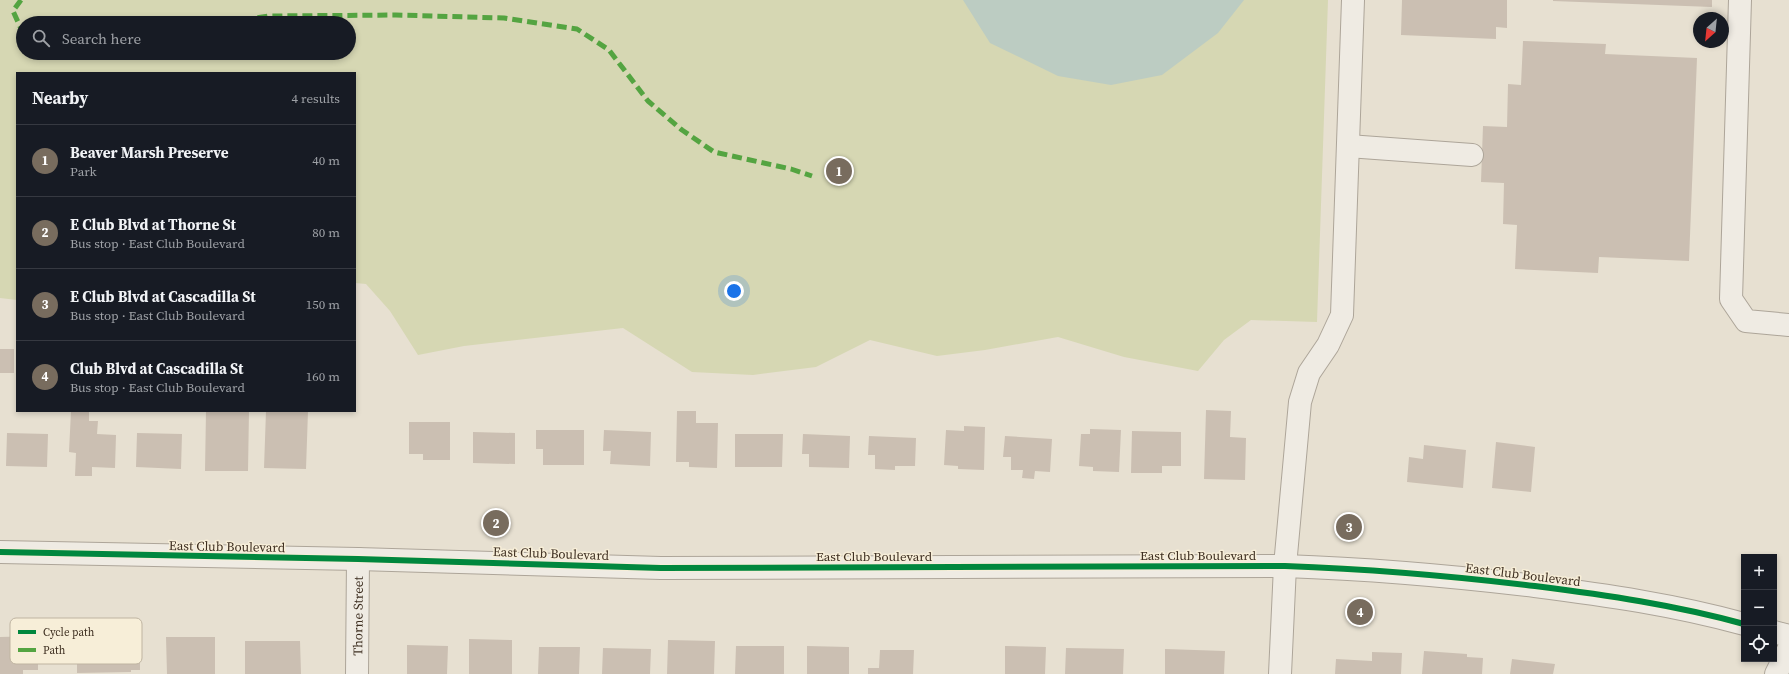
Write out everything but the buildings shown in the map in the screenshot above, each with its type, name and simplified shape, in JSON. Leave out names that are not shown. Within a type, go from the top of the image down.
[{"type":"street","points":[[1280,674],[1285,566],[1300,402],[1309,373],[1328,345],[1342,315],[1353,0]]},
{"type":"street","points":[[1740,0],[1731,300],[1746,321],[1789,325]]},
{"type":"street","points":[[1348,146],[1472,155]]},
{"type":"street","name":"East Club Boulevard","points":[[0,552],[358,559],[661,568],[1285,566],[1353,568],[1445,575],[1637,600],[1741,623]]},
{"type":"street","name":"Thorne Street","points":[[357,674],[358,559]]},
{"type":"street","points":[[1777,633],[1789,636]]},
{"type":"street","points":[[1776,674],[1789,648]]},
{"type":"green space","points":[[0,0],[1328,0],[1317,322],[1251,320],[1224,340],[1198,371],[1124,357],[1058,337],[985,350],[937,356],[870,340],[816,367],[753,375],[692,372],[623,328],[464,346],[418,355],[390,311],[366,284],[356,283],[356,72],[16,72],[16,300],[0,298]]},
{"type":"shaded area","points":[[963,0],[1244,0],[1218,33],[1162,75],[1111,85],[1058,76],[990,43]]},
{"type":"marked path","points":[[16,18],[13,11],[21,0]]},
{"type":"marked path","points":[[268,16],[396,15],[504,18],[577,29],[609,50],[648,101],[682,130],[714,152],[791,169],[812,176]]},
{"type":"cycle path","points":[[0,552],[358,559],[661,568],[1285,566],[1410,573],[1535,586],[1640,601],[1692,611],[1741,623]]},
{"type":"place","name":"Beaver Marsh Preserve","points":[[839,171]]},
{"type":"place","name":"E Club Blvd at Thorne St","points":[[496,523]]},
{"type":"place","name":"E Club Blvd at Cascadilla St","points":[[1349,527]]},
{"type":"place","name":"Club Blvd at Cascadilla St","points":[[1360,612]]}]
